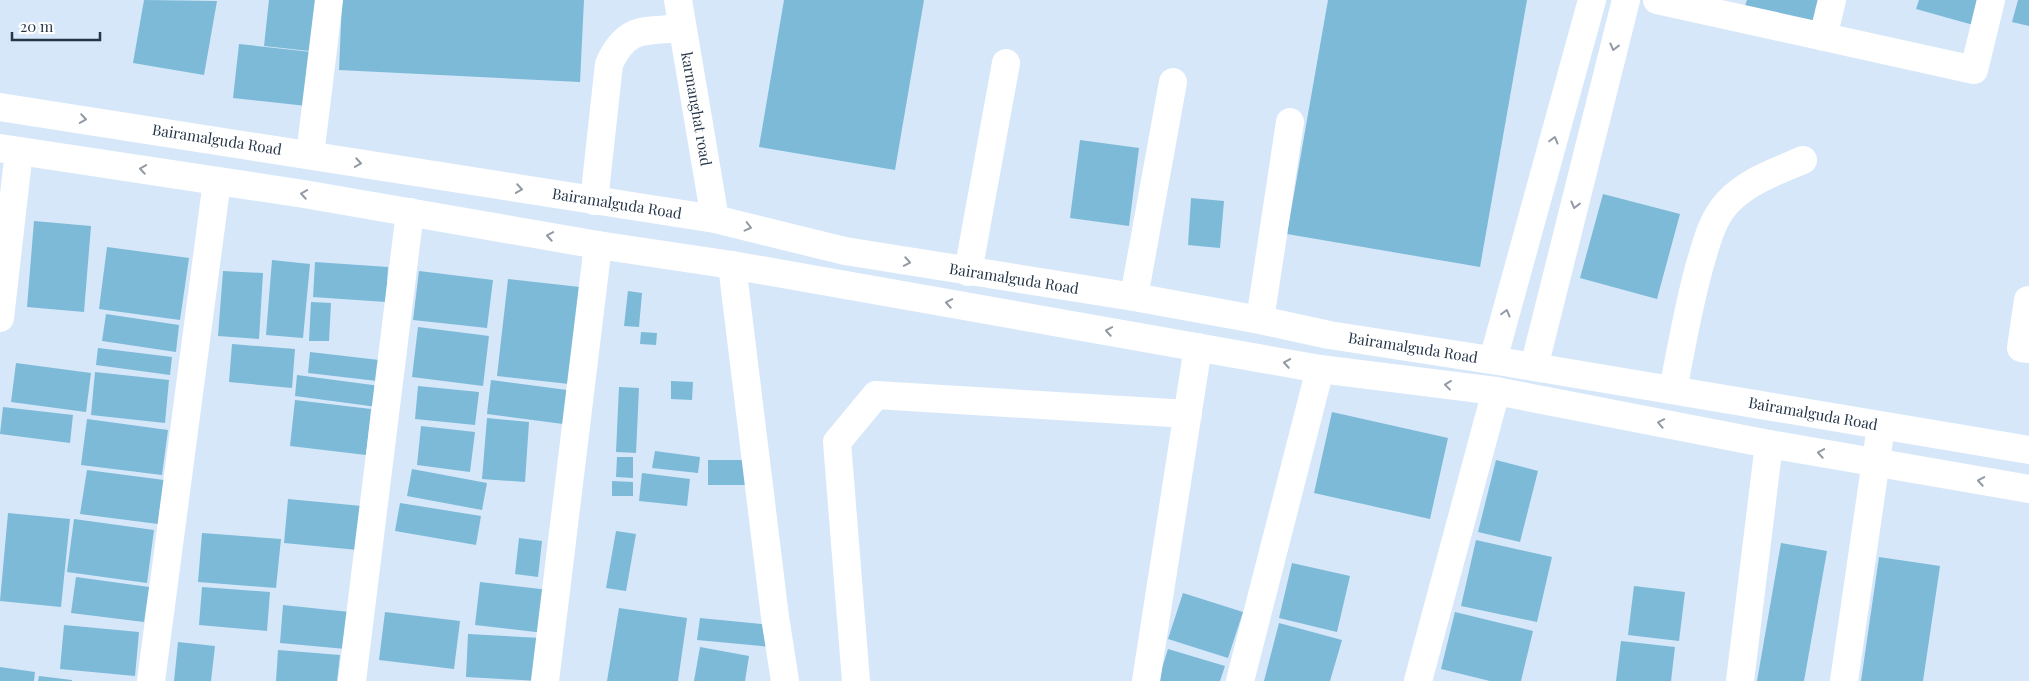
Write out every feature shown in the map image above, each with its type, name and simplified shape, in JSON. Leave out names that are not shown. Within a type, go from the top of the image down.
[{"type":"main road","points":[[310,155],[329,0]]},
{"type":"main road","name":"karmanghat road","points":[[678,0],[715,219]]},
{"type":"main road","points":[[1493,360],[1592,0]]},
{"type":"main road","points":[[1534,367],[1626,0]]},
{"type":"main road","points":[[1657,0],[1974,70],[1992,0]]},
{"type":"main road","points":[[1823,37],[1832,0]]},
{"type":"main road","points":[[594,201],[609,64],[617,47],[632,33],[682,28]]},
{"type":"main road","points":[[968,272],[1006,62]]},
{"type":"main road","points":[[1147,338],[1144,299],[1173,82]]},
{"type":"main road","name":"Bairamalguda Road","points":[[0,106],[715,219],[845,251],[1144,299],[1260,320],[1329,335],[1493,360],[2029,450]]},
{"type":"main road","points":[[46,154],[53,115]]},
{"type":"main road","points":[[1260,320],[1290,122]]},
{"type":"main road","points":[[0,318],[10,149]]},
{"type":"main road","name":"Bairamalguda Road","points":[[10,149],[410,212],[598,245],[732,265],[1320,368],[1496,391],[1770,444],[2029,489]]},
{"type":"main road","points":[[1673,390],[1688,308],[1707,240],[1715,222],[1727,203],[1751,183],[1803,160]]},
{"type":"main road","points":[[151,681],[218,181]]},
{"type":"main road","points":[[352,681],[410,212]]},
{"type":"main road","points":[[545,681],[598,245]]},
{"type":"main road","points":[[732,265],[774,618],[784,681]]},
{"type":"main road","points":[[2029,299],[2021,348],[2029,349]]},
{"type":"main road","points":[[1146,681],[1198,347]]},
{"type":"main road","points":[[1240,681],[1320,368]]},
{"type":"main road","points":[[1418,681],[1496,391]]},
{"type":"main road","points":[[856,681],[837,442],[876,395],[1188,414]]},
{"type":"main road","points":[[1844,681],[1881,426]]},
{"type":"main road","points":[[1740,681],[1770,444]]},
{"type":"building","points":[[144,0],[217,1],[204,75],[133,63]]},
{"type":"building","points":[[269,0],[325,0],[319,52],[264,46]]},
{"type":"building","points":[[342,0],[584,0],[580,82],[339,70]]},
{"type":"building","points":[[784,0],[924,0],[895,170],[759,147]]},
{"type":"building","points":[[1328,0],[1527,0],[1480,267],[1287,234]]},
{"type":"building","points":[[1747,0],[1825,0],[1817,29],[1744,9]]},
{"type":"building","points":[[1919,0],[1984,0],[1977,26],[1916,9]]},
{"type":"building","points":[[2018,0],[2029,0],[2029,26],[2012,22]]},
{"type":"building","points":[[239,44],[312,52],[307,106],[233,98]]},
{"type":"building","points":[[1080,140],[1139,148],[1129,226],[1070,218]]},
{"type":"building","points":[[1603,194],[1680,214],[1657,299],[1580,278]]},
{"type":"building","points":[[1191,198],[1224,201],[1220,248],[1188,245]]},
{"type":"building","points":[[34,221],[91,226],[84,312],[27,307]]},
{"type":"building","points":[[107,247],[189,258],[180,320],[99,309]]},
{"type":"building","points":[[272,260],[310,264],[303,338],[266,335]]},
{"type":"building","points":[[315,262],[388,267],[386,302],[313,297]]},
{"type":"building","points":[[223,271],[263,273],[259,339],[218,336]]},
{"type":"building","points":[[419,271],[493,280],[487,328],[413,320]]},
{"type":"building","points":[[508,279],[580,287],[569,384],[497,376]]},
{"type":"building","points":[[628,291],[642,293],[639,327],[624,326]]},
{"type":"building","points":[[311,302],[331,303],[329,341],[309,341]]},
{"type":"building","points":[[106,314],[179,325],[176,352],[102,341]]},
{"type":"building","points":[[418,327],[489,336],[483,386],[412,377]]},
{"type":"building","points":[[641,332],[657,333],[656,345],[640,344]]},
{"type":"building","points":[[232,344],[295,349],[292,388],[229,382]]},
{"type":"building","points":[[98,348],[172,357],[170,375],[96,365]]},
{"type":"building","points":[[310,352],[379,360],[377,381],[308,373]]},
{"type":"building","points":[[16,363],[91,373],[86,412],[11,402]]},
{"type":"building","points":[[95,372],[169,380],[165,423],[91,415]]},
{"type":"building","points":[[297,375],[380,386],[377,407],[295,396]]},
{"type":"building","points":[[491,380],[567,390],[563,424],[487,414]]},
{"type":"building","points":[[671,381],[693,382],[692,400],[671,399]]},
{"type":"building","points":[[418,386],[479,392],[475,425],[415,419]]},
{"type":"building","points":[[619,387],[639,388],[636,453],[616,452]]},
{"type":"building","points":[[295,400],[371,409],[366,455],[290,446]]},
{"type":"building","points":[[3,407],[73,415],[70,443],[0,434]]},
{"type":"building","points":[[1332,412],[1448,438],[1430,519],[1314,493]]},
{"type":"building","points":[[487,418],[529,422],[525,482],[482,479]]},
{"type":"building","points":[[87,419],[168,430],[162,475],[81,465]]},
{"type":"building","points":[[421,426],[475,432],[470,472],[417,465]]},
{"type":"building","points":[[655,451],[700,457],[698,473],[652,468]]},
{"type":"building","points":[[617,457],[633,457],[633,478],[616,477]]},
{"type":"building","points":[[708,460],[754,460],[754,485],[708,485]]},
{"type":"building","points":[[1496,460],[1538,471],[1520,542],[1478,532]]},
{"type":"building","points":[[412,469],[487,483],[482,510],[407,496]]},
{"type":"building","points":[[87,470],[164,480],[158,524],[80,514]]},
{"type":"building","points":[[642,473],[690,479],[687,506],[639,501]]},
{"type":"building","points":[[612,481],[633,482],[633,496],[612,496]]},
{"type":"building","points":[[288,499],[362,506],[358,550],[284,543]]},
{"type":"building","points":[[400,503],[481,516],[476,545],[395,531]]},
{"type":"building","points":[[8,513],[70,519],[61,607],[0,601]]},
{"type":"building","points":[[74,519],[154,530],[147,583],[67,572]]},
{"type":"building","points":[[616,531],[636,534],[626,591],[606,588]]},
{"type":"building","points":[[202,533],[281,539],[276,588],[198,582]]},
{"type":"building","points":[[519,538],[542,541],[538,577],[515,574]]},
{"type":"building","points":[[1476,540],[1552,557],[1537,622],[1461,606]]},
{"type":"building","points":[[1781,543],[1827,551],[1804,681],[1757,681]]},
{"type":"building","points":[[1879,557],[1940,566],[1923,681],[1861,681]]},
{"type":"building","points":[[1292,563],[1350,576],[1337,632],[1279,618]]},
{"type":"building","points":[[76,577],[149,587],[144,622],[71,613]]},
{"type":"building","points":[[480,582],[549,590],[544,633],[475,625]]},
{"type":"building","points":[[1634,586],[1685,592],[1679,641],[1628,635]]},
{"type":"building","points":[[202,587],[270,592],[267,631],[199,625]]},
{"type":"building","points":[[1183,593],[1243,612],[1228,658],[1168,639]]},
{"type":"building","points":[[283,605],[350,612],[346,649],[280,643]]},
{"type":"building","points":[[619,608],[687,618],[678,681],[607,681]]},
{"type":"building","points":[[385,612],[460,621],[454,669],[379,660]]},
{"type":"building","points":[[1455,612],[1533,631],[1521,681],[1490,681],[1441,669]]},
{"type":"building","points":[[700,618],[773,625],[771,647],[697,640]]},
{"type":"building","points":[[1279,623],[1342,640],[1330,681],[1264,681]]},
{"type":"building","points":[[64,625],[139,632],[135,676],[60,669]]},
{"type":"building","points":[[468,634],[541,638],[538,681],[466,677]]},
{"type":"building","points":[[1621,641],[1675,647],[1671,681],[1616,681]]},
{"type":"building","points":[[178,642],[215,646],[211,681],[174,681]]},
{"type":"building","points":[[700,647],[749,656],[745,681],[694,681]]},
{"type":"building","points":[[1168,649],[1225,666],[1220,681],[1158,681]]},
{"type":"building","points":[[278,650],[340,655],[337,681],[276,681]]},
{"type":"building","points":[[0,667],[35,672],[34,681],[0,681]]},
{"type":"building","points":[[39,676],[72,680],[72,681],[38,681]]}]
